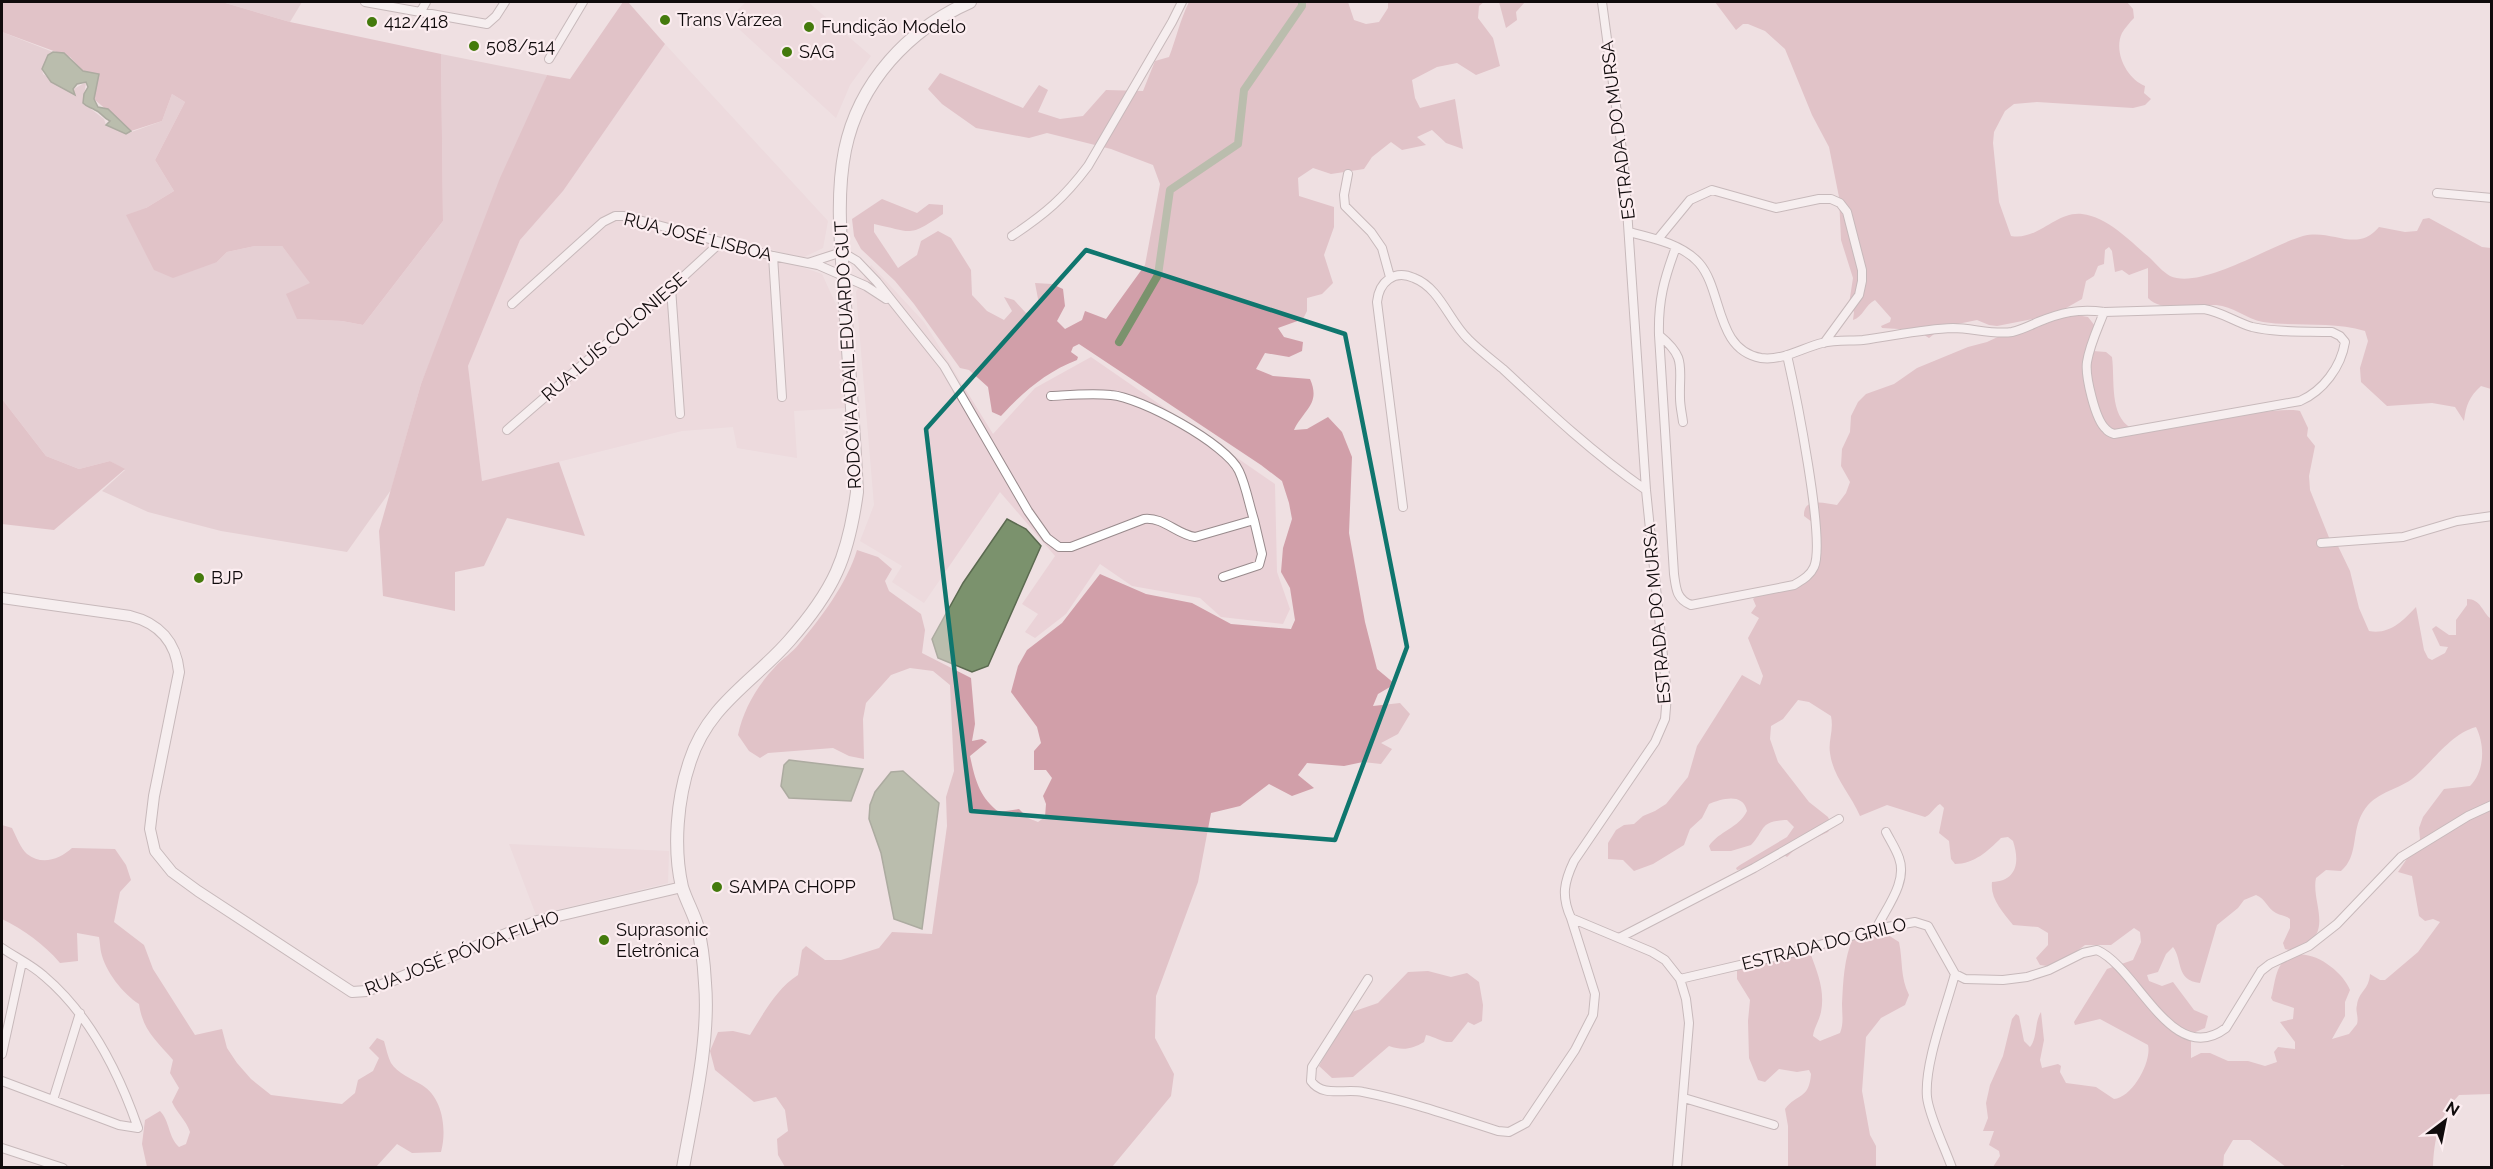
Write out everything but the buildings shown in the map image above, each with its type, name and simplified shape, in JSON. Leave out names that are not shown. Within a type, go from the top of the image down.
[{"type":"main road","name":"RODOVIA ADAIL EDUARDO GUT","points":[[683,1167],[700,1061],[706,986],[697,924],[682,887],[679,818],[684,784],[697,742],[712,718],[730,696],[789,642],[829,590],[846,551],[857,492],[840,196],[845,150],[850,131],[871,86],[884,68],[910,40],[936,20],[970,2]]},
{"type":"street","points":[[366,2],[487,24],[496,16],[504,2]]},
{"type":"street","points":[[420,13],[426,2]]},
{"type":"street","points":[[549,59],[583,2]]},
{"type":"street","points":[[1012,236],[1049,211],[1088,166],[1182,2]]},
{"type":"street","name":"ESTRADA DO MURSA","points":[[1368,979],[1312,1066],[1311,1081],[1314,1086],[1328,1092],[1360,1091],[1402,1101],[1498,1131],[1509,1132],[1526,1124],[1575,1050],[1593,1014],[1595,994],[1564,899],[1564,887],[1574,861],[1655,742],[1665,719],[1666,675],[1646,490],[1629,232],[1623,165],[1602,2]]},
{"type":"street","points":[[1348,174],[1344,195],[1345,206],[1371,232],[1382,248],[1390,277]]},
{"type":"street","points":[[1658,239],[1690,200],[1712,190],[1776,208],[1819,199],[1831,199],[1840,203],[1847,212],[1862,270],[1862,281],[1858,295],[1824,343]]},
{"type":"street","points":[[2438,193],[2492,198]]},
{"type":"street","name":"RUA JOSÉ LISBOA","points":[[512,304],[608,218],[624,216],[773,256],[825,267],[866,286],[894,305]]},
{"type":"street","points":[[1629,232],[1658,239],[1676,247],[1699,263],[1706,273],[1724,326],[1742,349],[1760,357],[1787,355],[1824,343],[1936,329],[2013,332],[2058,314],[2088,309],[2104,312],[2204,309],[2217,311],[2251,327],[2268,330],[2332,332],[2345,342],[2343,353],[2321,388],[2313,396],[2300,402],[2114,434],[2105,429],[2099,419],[2090,387],[2087,365],[2091,346],[2104,312]]},
{"type":"street","name":"RUA LUÍS COLONIESE","points":[[507,430],[721,242]]},
{"type":"street","points":[[1676,247],[1661,289],[1658,312],[1674,574],[1677,594],[1683,602],[1691,605],[1794,585],[1808,576],[1815,565],[1817,541],[1799,412],[1787,355]]},
{"type":"street","points":[[808,263],[842,252],[866,270],[944,366],[1028,512],[1047,538],[1059,547],[1071,547],[1144,519],[1158,519],[1188,536],[1195,537],[1254,520]]},
{"type":"street","points":[[773,256],[782,397]]},
{"type":"street","points":[[1403,507],[1377,303],[1378,291],[1390,277],[1399,274],[1415,278],[1432,291],[1467,339],[1599,457],[1646,490]]},
{"type":"street","points":[[671,288],[680,414]]},
{"type":"street","points":[[1659,335],[1673,347],[1682,367],[1680,399],[1683,422]]},
{"type":"street","points":[[1051,396],[1112,395],[1150,406],[1227,455],[1239,470],[1262,554],[1259,566],[1223,578]]},
{"type":"street","points":[[2321,543],[2403,537],[2457,521],[2492,516]]},
{"type":"street","name":"RUA JOSÉ PÓVOA FILHO","points":[[2,598],[130,616],[144,620],[162,631],[178,658],[179,672],[154,796],[150,829],[155,851],[172,872],[198,891],[347,990],[358,993],[367,991],[504,933],[554,916],[682,887]]},
{"type":"street","points":[[1952,1167],[1928,1103],[1927,1090],[1932,1059],[1955,974],[1965,979],[1981,981],[2027,977],[2083,953],[2097,951],[2109,958],[2133,981],[2156,1013],[2169,1024],[2190,1035],[2205,1038],[2218,1034],[2226,1028],[2261,972],[2270,964],[2309,946],[2337,924],[2402,857],[2468,816],[2492,805]]},
{"type":"street","points":[[1619,938],[1839,819]]},
{"type":"street","points":[[1875,929],[1898,886],[1902,870],[1899,857],[1886,832]]},
{"type":"street","points":[[1571,918],[1665,960],[1680,979],[1686,999],[1689,1023],[1677,1167]]},
{"type":"street","name":"ESTRADA DO GRILO","points":[[1680,979],[1791,953],[1906,922],[1924,924],[1934,936],[1955,974]]},
{"type":"street","points":[[2,948],[42,974],[80,1013],[128,1099],[138,1128],[119,1125],[2,1081]]},
{"type":"street","points":[[2,1054],[4,1028],[22,962]]},
{"type":"street","points":[[53,1100],[80,1013]]},
{"type":"street","points":[[1684,1098],[1774,1125]]},
{"type":"street","points":[[2,1148],[63,1167]]},
{"type":"highlighted area","points":[[1086,250],[1345,334],[1407,647],[1335,840],[971,811],[926,429]]},
{"type":"shaded area","points":[[2,2],[222,2],[290,22],[441,54],[443,221],[363,325],[342,321],[297,319],[286,294],[310,283],[282,246],[255,246],[227,252],[217,262],[173,278],[154,270],[126,215],[146,208],[174,191],[155,160],[185,102],[172,94],[162,121],[131,131],[94,99],[98,74],[83,71],[70,57],[2,32]]},
{"type":"shaded area","points":[[222,2],[302,2],[290,22]]},
{"type":"shaded area","points":[[623,2],[628,2],[665,44],[563,191],[520,240],[468,366],[482,481],[559,462],[585,536],[507,518],[484,566],[455,572],[455,611],[383,596],[379,531],[421,384],[500,178],[547,75],[570,79]]},
{"type":"shaded area","points":[[746,2],[808,2],[871,56],[850,85],[836,118],[728,19]]},
{"type":"shaded area","points":[[1189,2],[1348,2],[1354,20],[1366,24],[1379,22],[1388,8],[1388,2],[1484,2],[1479,6],[1478,18],[1493,38],[1500,66],[1476,75],[1457,63],[1437,67],[1412,80],[1415,98],[1420,108],[1455,99],[1463,149],[1446,143],[1432,130],[1417,137],[1426,145],[1402,150],[1391,142],[1372,157],[1364,169],[1331,174],[1313,168],[1298,178],[1299,196],[1334,207],[1334,227],[1324,255],[1333,283],[1322,294],[1307,298],[1307,311],[1303,319],[1278,328],[1284,337],[1303,342],[1302,351],[1289,357],[1265,353],[1256,369],[1273,376],[1310,379],[1314,395],[1310,406],[1294,430],[1307,429],[1328,417],[1342,432],[1352,457],[1349,533],[1365,622],[1377,669],[1395,684],[1378,694],[1373,706],[1400,703],[1410,714],[1398,734],[1381,743],[1392,749],[1381,764],[1363,762],[1344,766],[1307,763],[1298,775],[1314,788],[1292,796],[1269,784],[1240,806],[1211,813],[1198,882],[1156,996],[1155,1038],[1174,1074],[1171,1096],[1112,1167],[785,1167],[778,1155],[777,1139],[788,1131],[785,1110],[776,1097],[754,1102],[715,1070],[710,1051],[718,1032],[733,1031],[750,1035],[777,994],[798,975],[802,950],[806,946],[825,960],[841,960],[879,948],[892,932],[932,934],[947,826],[946,797],[954,771],[950,685],[933,671],[910,668],[891,675],[866,703],[863,719],[864,759],[849,756],[833,748],[768,753],[760,758],[749,751],[738,735],[743,716],[762,682],[796,647],[824,612],[847,575],[857,550],[878,557],[892,569],[885,581],[889,591],[921,614],[925,630],[922,653],[971,678],[975,724],[972,741],[982,739],[987,742],[970,756],[982,794],[999,812],[1019,809],[1028,818],[1038,822],[1045,817],[1046,804],[1043,796],[1052,778],[1046,770],[1034,770],[1034,751],[1041,743],[1037,727],[1011,692],[1018,666],[1027,650],[1062,623],[1100,574],[1146,594],[1192,603],[1231,624],[1291,629],[1295,620],[1290,588],[1281,572],[1283,548],[1292,519],[1282,481],[1079,344],[1073,347],[1071,352],[1078,357],[1077,360],[1055,370],[1036,384],[1001,416],[992,412],[988,387],[969,370],[960,368],[914,304],[895,281],[861,249],[854,236],[852,219],[882,199],[917,213],[929,204],[943,205],[943,214],[916,230],[904,231],[874,224],[874,232],[898,268],[917,255],[921,241],[938,231],[951,238],[971,270],[972,295],[987,311],[1004,320],[1012,311],[1004,297],[1014,300],[1026,313],[1039,304],[1035,283],[1052,284],[1063,289],[1065,306],[1057,321],[1065,329],[1082,320],[1085,311],[1106,319],[1145,265],[1160,184],[1153,165],[1111,149],[1047,133],[1029,138],[976,128],[942,104],[928,89],[940,73],[1023,108],[1039,85],[1048,90],[1038,112],[1060,119],[1083,116],[1106,90],[1143,91],[1155,61],[1169,57]]},
{"type":"shaded area","points":[[1499,2],[1525,2],[1516,12],[1517,20],[1506,28]]},
{"type":"shaded area","points":[[1715,2],[2127,2],[2133,9],[2134,18],[2122,33],[2119,48],[2127,71],[2145,86],[2144,93],[2151,99],[2145,105],[2133,108],[2037,102],[2014,104],[2005,111],[1994,132],[1993,143],[1999,202],[2011,236],[2030,234],[2073,214],[2092,216],[2119,231],[2167,274],[2183,279],[2217,272],[2303,236],[2314,234],[2353,240],[2362,239],[2371,235],[2379,227],[2405,232],[2417,231],[2423,219],[2429,218],[2482,247],[2491,248],[2491,389],[2481,386],[2474,394],[2467,406],[2464,421],[2455,407],[2432,403],[2387,406],[2361,382],[2360,368],[2368,341],[2365,331],[2340,326],[2263,322],[2216,305],[2162,306],[2148,298],[2148,268],[2129,275],[2122,270],[2115,272],[2112,251],[2109,247],[2105,250],[2104,264],[2098,266],[2094,276],[2086,281],[2082,299],[2059,312],[2088,317],[2095,326],[2093,351],[2106,352],[2112,357],[2116,406],[2119,415],[2131,428],[2254,411],[2300,411],[2308,428],[2307,436],[2315,446],[2309,476],[2310,490],[2330,540],[2337,544],[2350,571],[2359,608],[2369,631],[2389,629],[2401,622],[2416,607],[2424,650],[2428,658],[2432,660],[2445,653],[2448,647],[2440,646],[2432,629],[2436,626],[2449,635],[2456,635],[2456,620],[2467,605],[2467,599],[2478,603],[2491,619],[2491,1094],[2459,1095],[2452,1103],[2439,1128],[2433,1167],[2350,1168],[2342,1165],[2335,1168],[2286,1167],[2250,1140],[2233,1140],[2224,1155],[2223,1167],[1993,1167],[2000,1156],[1999,1151],[1989,1145],[1994,1131],[1983,1131],[1988,1118],[1986,1103],[1990,1085],[2003,1056],[2012,1019],[2016,1014],[2019,1016],[2024,1041],[2030,1047],[2041,1012],[2044,1040],[2040,1060],[2042,1068],[2058,1064],[2061,1066],[2060,1072],[2066,1083],[2096,1087],[2114,1099],[2121,1097],[2134,1086],[2144,1069],[2148,1045],[2100,1019],[2075,1025],[2074,1022],[2107,969],[2133,960],[2141,942],[2140,932],[2134,928],[2111,945],[2085,945],[2062,962],[2047,966],[2040,965],[2036,958],[2048,945],[2048,933],[2038,927],[2013,925],[1993,894],[1992,882],[2007,878],[2014,869],[2016,856],[2013,841],[2008,837],[2001,838],[1986,852],[1974,859],[1955,864],[1951,859],[1949,841],[1939,833],[1944,808],[1940,804],[1925,817],[1887,805],[1860,816],[1832,762],[1831,716],[1809,702],[1798,700],[1783,719],[1771,726],[1770,739],[1778,762],[1809,802],[1828,817],[1832,826],[1828,832],[1798,846],[1787,857],[1778,851],[1748,868],[1737,870],[1736,868],[1740,865],[1787,837],[1794,827],[1787,820],[1772,822],[1764,827],[1751,845],[1731,851],[1711,851],[1709,846],[1713,841],[1739,822],[1747,811],[1741,801],[1731,798],[1709,804],[1702,818],[1690,829],[1684,845],[1653,864],[1634,871],[1623,860],[1608,859],[1608,843],[1616,830],[1624,825],[1634,824],[1643,816],[1666,804],[1688,777],[1697,746],[1742,675],[1760,685],[1763,676],[1748,638],[1759,618],[1751,613],[1756,606],[1753,599],[1766,588],[1806,577],[1816,566],[1812,522],[1804,516],[1805,510],[1807,506],[1815,503],[1837,505],[1846,493],[1850,482],[1841,466],[1842,449],[1850,432],[1851,416],[1858,402],[1866,394],[1894,384],[1917,368],[1968,347],[1987,342],[2038,318],[1997,326],[1977,320],[1943,327],[1929,338],[1916,330],[1882,328],[1881,326],[1890,322],[1891,318],[1875,300],[1853,320],[1854,312],[1849,304],[1853,278],[1841,240],[1839,197],[1829,147],[1812,115],[1785,49],[1765,31],[1748,24],[1743,24],[1736,30]],"holes":[[[2476,727],[2482,758],[2475,780],[2470,786],[2444,789],[2423,817],[2419,828],[2420,839],[2398,872],[2412,876],[2419,916],[2425,921],[2433,919],[2440,922],[2418,952],[2385,980],[2380,980],[2370,974],[2368,984],[2358,1000],[2357,1024],[2349,1034],[2332,1039],[2345,1016],[2345,1002],[2350,990],[2346,982],[2321,960],[2300,955],[2290,957],[2282,963],[2276,975],[2271,998],[2273,1001],[2294,1008],[2293,1019],[2280,1022],[2295,1042],[2295,1049],[2278,1047],[2274,1052],[2277,1062],[2265,1066],[2248,1061],[2228,1061],[2210,1053],[2201,1053],[2191,1058],[2191,1034],[2205,1028],[2208,1016],[2194,1010],[2173,982],[2162,986],[2149,981],[2147,975],[2158,972],[2166,954],[2173,947],[2183,974],[2192,981],[2200,983],[2217,925],[2244,900],[2256,895],[2273,911],[2290,919],[2290,928],[2283,943],[2285,949],[2297,949],[2313,939],[2319,924],[2316,878],[2326,870],[2341,871],[2347,865],[2353,851],[2359,819],[2368,805],[2379,796],[2412,779],[2458,736]]]},
{"type":"shaded area","points":[[2,32],[53,52],[48,55],[42,69],[43,74],[69,92],[86,82],[83,103],[104,119],[106,125],[126,134],[162,121],[172,94],[185,102],[155,160],[174,191],[146,208],[217,262],[227,252],[255,246],[282,246],[311,283],[297,319],[342,321],[363,325],[443,221],[441,54],[547,75],[421,384],[391,490],[347,552],[221,531],[148,512],[102,491],[125,470],[110,461],[79,469],[46,456],[2,399]]},
{"type":"shaded area","points":[[665,44],[828,221],[823,248],[802,258],[668,221],[822,274],[838,309],[847,408],[794,411],[797,458],[737,448],[733,427],[682,431],[482,481],[468,366],[520,240],[563,191]]},
{"type":"shaded area","points":[[53,52],[64,53],[83,71],[99,74],[94,99],[98,107],[108,109],[131,131],[126,134],[106,125],[110,121],[83,103],[88,87],[86,82],[77,84],[73,89],[75,95],[51,82],[42,69],[48,55]]},
{"type":"shaded area","points":[[871,265],[924,322],[993,434],[1035,388],[1091,357],[1275,484],[1277,572],[1290,609],[1283,624],[1221,617],[1200,598],[1132,586],[1100,564],[1066,614],[1035,638],[1025,632],[1038,614],[1022,604],[1055,556],[1000,492],[924,603],[892,582],[902,566],[860,541],[874,505],[856,292]]},
{"type":"shaded area","points":[[2,399],[46,456],[79,469],[110,461],[125,469],[54,530],[2,524]]},
{"type":"shaded area","points":[[1007,519],[1026,529],[1041,546],[988,666],[972,672],[938,658],[932,639],[963,583]]},
{"type":"shaded area","points":[[789,760],[863,769],[851,801],[789,798],[781,786],[784,765]]},
{"type":"shaded area","points":[[903,771],[939,803],[922,929],[894,919],[881,853],[869,819],[870,805],[875,792],[891,772]]},
{"type":"shaded area","points":[[2,825],[12,828],[25,852],[39,860],[51,860],[72,848],[115,849],[126,865],[131,880],[120,892],[114,922],[144,945],[153,969],[195,1035],[222,1029],[227,1048],[237,1063],[251,1079],[271,1095],[342,1104],[355,1093],[358,1080],[373,1071],[379,1058],[369,1048],[377,1038],[384,1041],[394,1067],[422,1085],[435,1098],[442,1115],[444,1134],[441,1152],[412,1153],[397,1144],[376,1167],[147,1167],[142,1144],[145,1120],[160,1111],[179,1147],[186,1144],[190,1132],[172,1102],[179,1088],[170,1073],[173,1060],[147,1028],[139,1004],[127,994],[111,974],[103,959],[99,937],[77,933],[78,961],[60,963],[33,938],[2,919]]},
{"type":"shaded area","points":[[509,844],[669,851],[668,883],[536,915]]},
{"type":"shaded area","points":[[1877,933],[1888,935],[1899,942],[1903,975],[1909,995],[1905,1005],[1881,1018],[1866,1037],[1862,1091],[1870,1135],[1876,1146],[1876,1167],[1788,1167],[1788,1126],[1785,1109],[1808,1088],[1811,1074],[1809,1070],[1797,1072],[1779,1069],[1765,1082],[1758,1080],[1749,1058],[1750,1000],[1737,979],[1737,969],[1801,953],[1811,955],[1818,976],[1822,1004],[1813,1036],[1820,1041],[1840,1033],[1844,970],[1853,938]]},
{"type":"shaded area","points":[[1428,971],[1451,977],[1467,973],[1479,982],[1483,1005],[1482,1021],[1474,1025],[1468,1022],[1452,1042],[1445,1042],[1426,1035],[1424,1042],[1411,1048],[1389,1046],[1353,1077],[1332,1078],[1319,1066],[1341,1025],[1352,1012],[1378,1003],[1408,972]]},
{"type":"waterway","points":[[1119,342],[1158,275],[1170,190],[1238,144],[1244,90],[1302,6],[1302,2]]},
{"type":"place","name":"Trans Várzea","points":[[665,20]]},
{"type":"place","name":"412/418","points":[[372,22]]},
{"type":"place","name":"Fundição Modelo","points":[[809,27]]},
{"type":"place","name":"508/514","points":[[474,46]]},
{"type":"place","name":"SAG","points":[[787,52]]},
{"type":"place","name":"BJP","points":[[199,578]]},
{"type":"place","name":"SAMPA CHOPP","points":[[717,887]]},
{"type":"place","name":"Suprasonic Eletrônica","points":[[604,940]]}]
